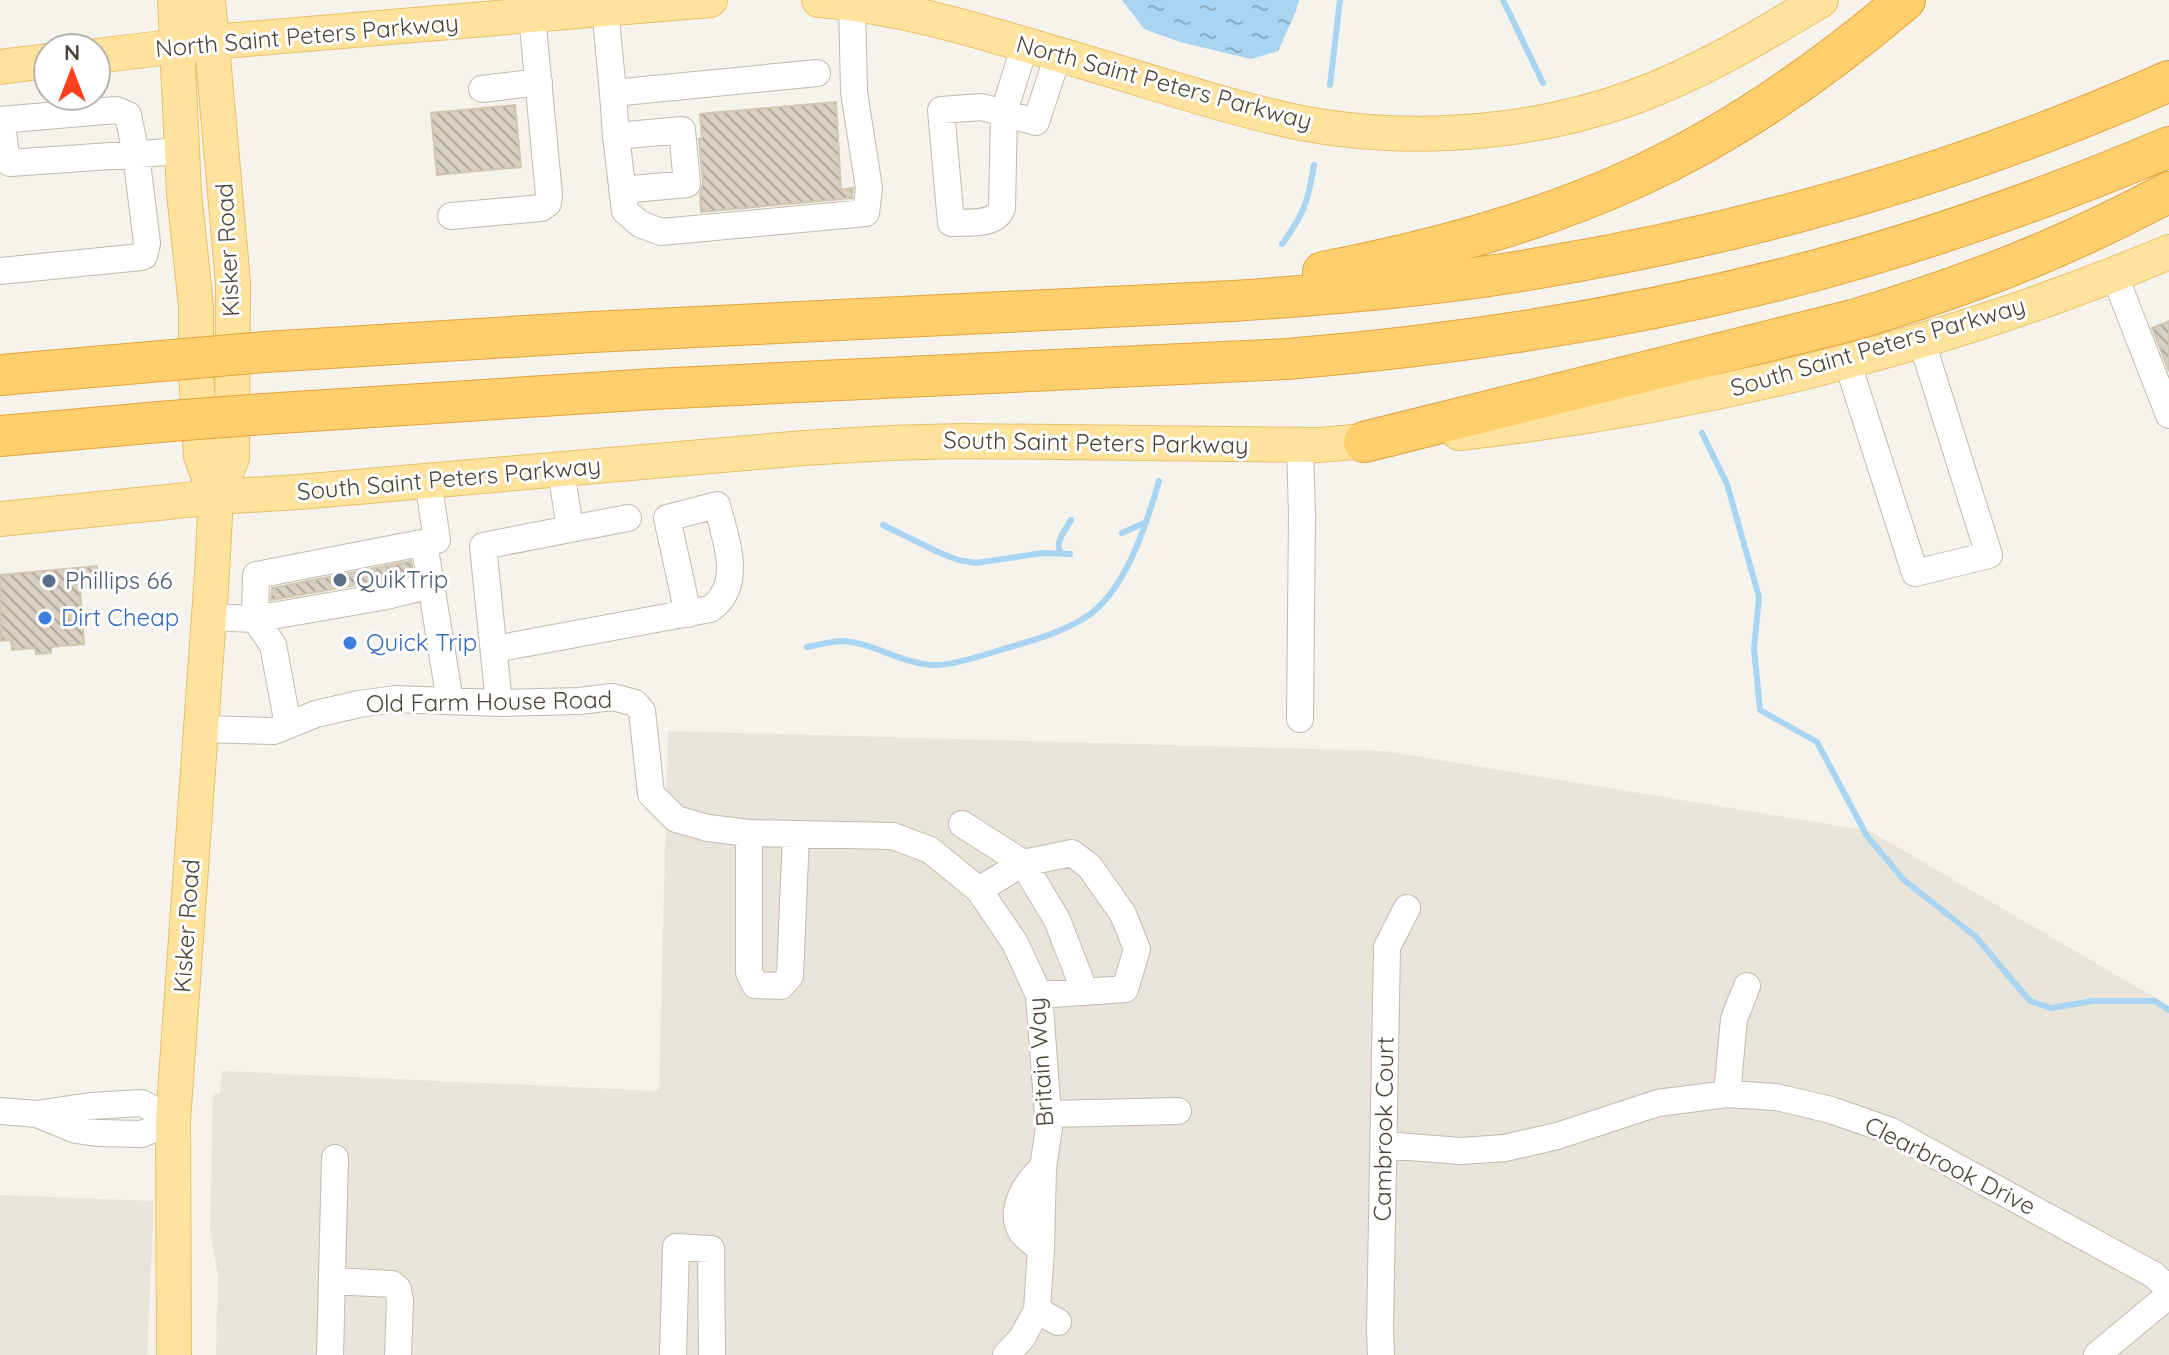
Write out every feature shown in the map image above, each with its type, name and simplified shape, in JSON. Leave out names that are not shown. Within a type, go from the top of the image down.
[{"type":"highway","points":[[1146,305],[1426,250],[1574,203],[1637,177],[1758,111],[1822,68],[1905,0]]},
{"type":"highway","points":[[0,375],[265,352],[561,333],[1333,294],[1532,270],[1688,239],[1809,209],[1954,164],[2088,115],[2169,81]]},
{"type":"highway","points":[[0,436],[264,414],[638,390],[1287,359],[1475,339],[1685,302],[1791,277],[1899,246],[2012,208],[2169,147]]},
{"type":"highway","points":[[1364,442],[1909,303],[1967,284],[2061,246],[2169,192]]},
{"type":"main road","name":"Kisker Road","points":[[175,0],[182,151],[196,306],[201,456],[216,497]]},
{"type":"main road","name":"Kisker Road","points":[[174,1354],[173,1121],[216,497],[232,458],[233,283],[208,0]]},
{"type":"main road","name":"North Saint Peters Parkway","points":[[112,54],[462,11],[532,16],[710,0]]},
{"type":"main road","name":"North Saint Peters Parkway","points":[[836,1],[948,22],[1271,117],[1363,132],[1409,134],[1507,128],[1633,98],[1722,57],[1821,0]]},
{"type":"main road","points":[[0,67],[32,63]]},
{"type":"main road","name":"South Saint Peters Parkway","points":[[0,519],[216,497],[804,448],[961,441],[1300,445],[1514,427],[1750,386],[1847,361],[1985,320],[2169,252]]},
{"type":"street","points":[[605,8],[625,211],[640,224],[661,232],[866,213],[869,188],[836,1]]},
{"type":"street","points":[[451,216],[541,208],[548,203],[532,16]]},
{"type":"street","points":[[1025,45],[1004,112],[1000,215],[993,219],[951,223],[941,110],[982,107],[1004,112],[1036,122],[1058,55]]},
{"type":"street","points":[[613,93],[817,73]]},
{"type":"street","points":[[482,89],[539,82]]},
{"type":"street","points":[[0,271],[144,256],[147,243],[136,154],[128,115],[116,110],[0,120],[10,163],[136,154],[182,151]]},
{"type":"street","points":[[616,136],[682,130],[687,184],[622,190]]},
{"type":"street","points":[[189,236],[228,230]]},
{"type":"street","points":[[2114,274],[2169,415]]},
{"type":"street","points":[[1847,361],[1915,573],[1989,555],[1921,339]]},
{"type":"street","points":[[1300,445],[1300,719]]},
{"type":"street","points":[[561,470],[570,529]]},
{"type":"street","points":[[288,725],[273,645],[255,619],[256,575],[437,540],[428,481]]},
{"type":"street","points":[[499,703],[483,546],[628,518]]},
{"type":"street","points":[[424,543],[450,701]]},
{"type":"street","points":[[208,617],[255,619],[387,596],[431,585]]},
{"type":"street","points":[[495,649],[688,614]]},
{"type":"street","name":"Old Farm House Road","points":[[202,729],[274,731],[316,714],[395,699],[499,703],[613,697],[635,703]]},
{"type":"street","name":"Britain Way","points":[[635,703],[642,711],[651,794],[676,819],[708,828],[749,833],[893,836],[930,850],[979,890],[1015,943],[1039,995],[1049,1128],[1043,1168],[1041,1249],[1048,1316],[1006,1355]]},
{"type":"street","points":[[962,824],[1023,863],[1057,920],[1085,992]]},
{"type":"street","points":[[749,833],[749,972],[755,985],[781,986],[790,976],[796,834]]},
{"type":"street","points":[[979,890],[1023,863],[1072,853],[1090,867],[1123,914],[1137,949],[1125,989],[1039,995]]},
{"type":"street","name":"Cambrook Court","points":[[1381,1355],[1387,947],[1407,908]]},
{"type":"street","points":[[1727,1094],[1734,1019],[1747,986]]},
{"type":"street","name":"Clearbrook Drive","points":[[1384,1145],[1461,1151],[1505,1148],[1557,1136],[1658,1103],[1727,1094],[1776,1097],[1831,1110],[1891,1131],[2154,1275],[2169,1292]]},
{"type":"street","points":[[0,1111],[37,1114],[76,1130],[97,1133],[142,1134],[173,1121]]},
{"type":"street","points":[[1048,1114],[1178,1111]]},
{"type":"street","points":[[330,1355],[335,1158]]},
{"type":"street","points":[[673,1355],[676,1247],[711,1249],[712,1355]]},
{"type":"street","points":[[332,1281],[392,1284],[398,1289],[398,1355]]},
{"type":"street","points":[[2097,1355],[2169,1292]]},
{"type":"street","points":[[174,1354],[193,1355]]},
{"type":"shaded area","points":[[668,731],[1385,751],[1870,831],[2169,1006],[2169,1355],[216,1355],[218,1275],[210,1231],[213,1093],[220,1093],[222,1071],[659,1091]]},
{"type":"shaded area","points":[[0,1195],[154,1201],[147,1355],[0,1355]]},
{"type":"water","points":[[1122,0],[1299,0],[1278,51],[1251,59],[1180,42],[1144,29]]},
{"type":"building","points":[[836,102],[841,190],[853,188],[852,198],[701,212],[700,114]]},
{"type":"building","points":[[515,105],[521,167],[437,175],[431,113]]},
{"type":"building","points":[[2169,321],[2169,371],[2152,328]]},
{"type":"building","points":[[411,561],[413,573],[271,600],[272,588]]},
{"type":"building","points":[[97,566],[99,587],[80,588],[84,644],[51,647],[51,653],[36,654],[35,648],[12,650],[11,640],[1,641],[0,575]]},
{"type":"waterway","points":[[1330,85],[1340,0]]},
{"type":"waterway","points":[[1503,0],[1543,83]]},
{"type":"waterway","points":[[1282,244],[1304,207],[1314,165]]},
{"type":"waterway","points":[[1702,433],[1727,484],[1759,597],[1754,649],[1760,710],[1817,742],[1867,836],[1904,880],[1975,936],[2030,1001],[2051,1008],[2093,1001],[2155,1001],[2169,1010]]},
{"type":"waterway","points":[[807,647],[843,641],[921,663],[939,665],[987,654],[1069,626],[1089,615],[1114,589],[1141,535],[1159,481]]},
{"type":"waterway","points":[[1060,552],[1060,539],[1071,520]]},
{"type":"waterway","points":[[1122,533],[1146,522]]},
{"type":"waterway","points":[[883,525],[940,553],[976,563],[1043,553],[1070,554]]},
{"type":"place","name":"QuikTrip","points":[[340,580]]},
{"type":"place","name":"Phillips 66","points":[[49,581]]},
{"type":"place","name":"Dirt Cheap","points":[[45,618]]},
{"type":"place","name":"Quick Trip","points":[[350,643]]}]
